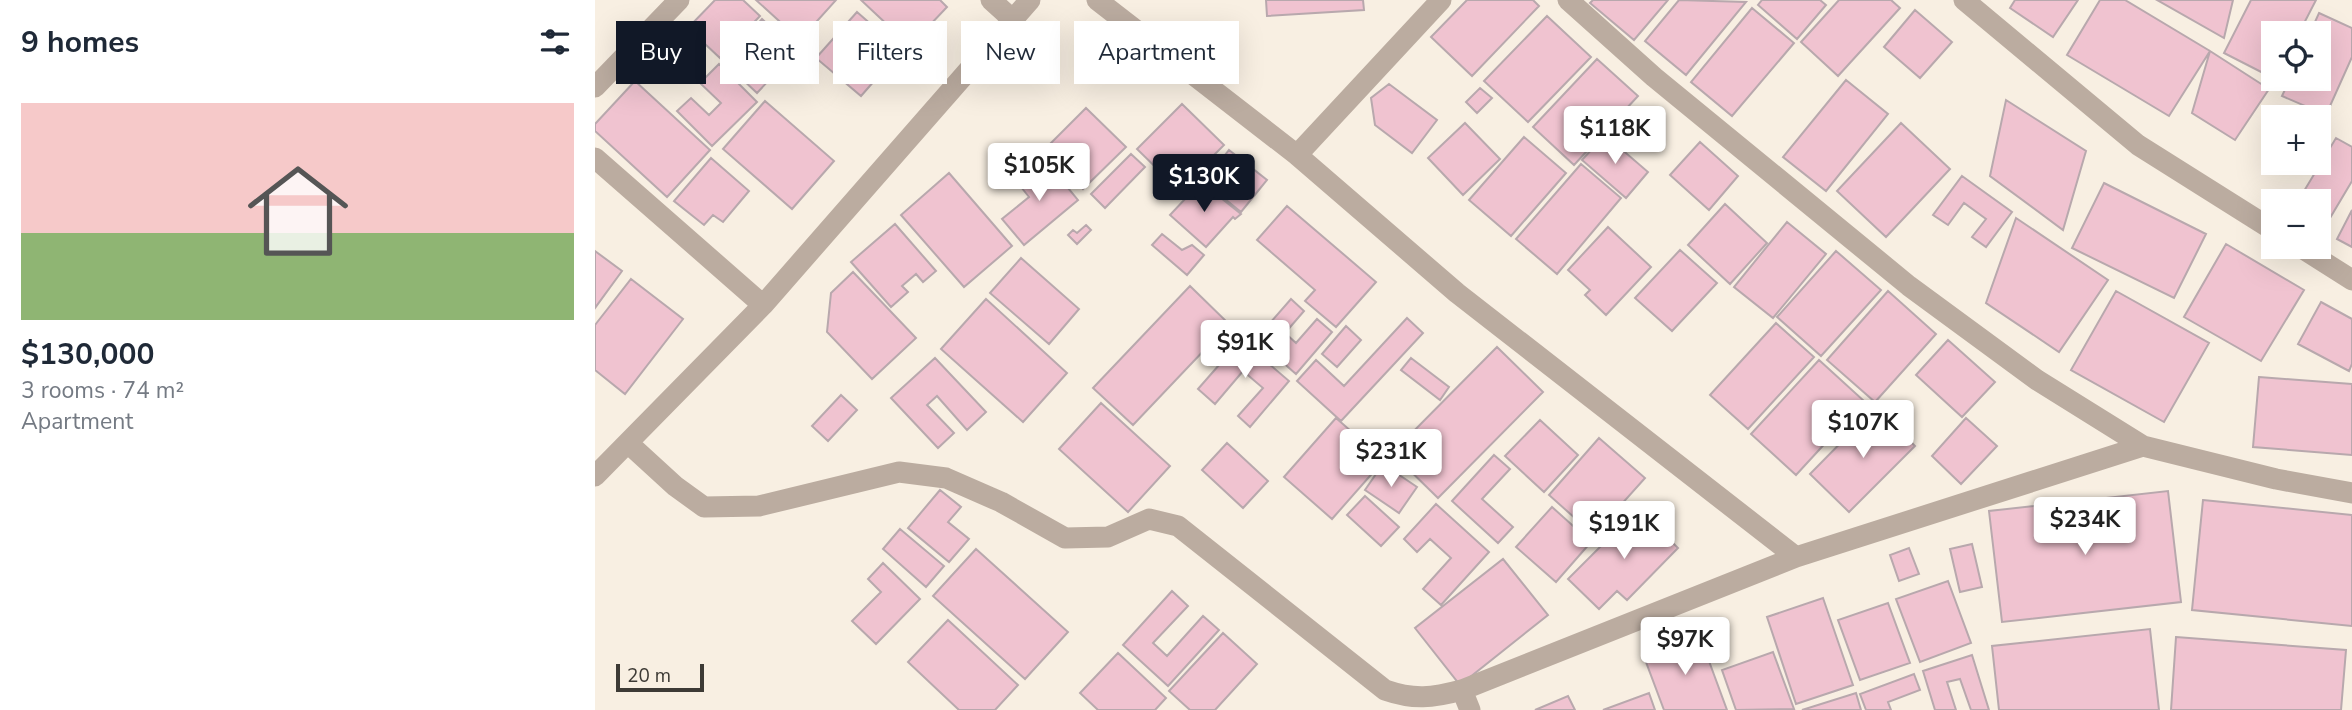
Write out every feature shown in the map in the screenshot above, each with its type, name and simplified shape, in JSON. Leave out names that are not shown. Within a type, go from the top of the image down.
[{"type":"street","points":[[595,87],[679,0]]},
{"type":"street","points":[[991,0],[1012,19]]},
{"type":"street","points":[[595,477],[763,305],[1030,0]]},
{"type":"street","points":[[1097,0],[1297,155],[1457,293],[1796,557]]},
{"type":"street","points":[[1297,155],[1441,0]]},
{"type":"street","points":[[1568,0],[1654,77],[1909,286],[2037,380],[2143,446],[2276,479],[2352,493]]},
{"type":"street","points":[[1964,0],[2138,145],[2261,222]]},
{"type":"street","points":[[595,158],[763,305]]},
{"type":"street","points":[[2319,259],[2352,280]]},
{"type":"street","points":[[628,443],[675,486],[704,507],[759,506],[899,472],[946,478],[1002,502],[1065,538],[1108,537],[1149,519],[1178,526],[1385,690],[1407,698],[1430,699],[1462,690],[1796,557],[2143,446]]},
{"type":"street","points":[[1462,690],[1470,710]]},
{"type":"building","points":[[715,0],[743,0],[760,16],[755,21],[720,21],[720,58],[706,45],[706,21],[695,21]]},
{"type":"building","points":[[756,0],[836,0],[817,21],[779,21]]},
{"type":"building","points":[[861,0],[940,0],[947,7],[934,21],[883,21]]},
{"type":"building","points":[[1266,0],[1363,0],[1364,10],[1267,16]]},
{"type":"building","points":[[1467,0],[1533,0],[1539,6],[1472,76],[1431,37]]},
{"type":"building","points":[[1593,0],[1668,0],[1634,40],[1590,3]]},
{"type":"building","points":[[1679,0],[1746,2],[1686,75],[1645,41]]},
{"type":"building","points":[[1762,0],[1820,0],[1826,5],[1797,39],[1758,5]]},
{"type":"building","points":[[1839,0],[1891,0],[1900,8],[1838,76],[1801,42]]},
{"type":"building","points":[[2015,0],[2078,0],[2053,37],[2010,8]]},
{"type":"building","points":[[2100,0],[2125,0],[2210,51],[2169,116],[2067,55]]},
{"type":"building","points":[[2157,0],[2233,0],[2224,38]]},
{"type":"building","points":[[2251,0],[2316,0],[2305,21],[2261,21],[2261,72],[2224,53]]},
{"type":"building","points":[[1752,8],[1794,43],[1732,116],[1691,82]]},
{"type":"building","points":[[1915,10],[1952,42],[1920,78],[1884,47]]},
{"type":"building","points":[[857,12],[867,21],[849,21]]},
{"type":"building","points":[[2319,13],[2352,28],[2352,57],[2330,105],[2303,105],[2282,96],[2284,91],[2331,91],[2331,21],[2315,21]]},
{"type":"building","points":[[1547,16],[1591,57],[1528,122],[1484,81]]},
{"type":"building","points":[[833,39],[833,72],[819,61],[819,55]]},
{"type":"building","points":[[2210,51],[2261,84],[2261,91],[2268,91],[2235,140],[2192,113]]},
{"type":"building","points":[[1597,59],[1638,96],[1574,165],[1533,127]]},
{"type":"building","points":[[719,64],[720,84],[739,84],[757,102],[712,146],[677,111],[691,98],[709,115],[721,103],[701,84],[706,84],[706,77]]},
{"type":"building","points":[[1846,80],[1888,114],[1826,191],[1783,157]]},
{"type":"building","points":[[632,84],[638,84],[710,150],[667,197],[595,131],[595,124]]},
{"type":"building","points":[[747,84],[765,84],[757,93]]},
{"type":"building","points":[[847,84],[872,84],[861,96]]},
{"type":"building","points":[[1389,84],[1437,120],[1412,153],[1375,125],[1371,98]]},
{"type":"building","points":[[1480,88],[1492,98],[1477,113],[1466,102]]},
{"type":"building","points":[[2006,100],[2086,151],[2063,230],[1990,176]]},
{"type":"building","points":[[765,101],[834,161],[792,209],[723,149]]},
{"type":"building","points":[[1182,104],[1224,145],[1179,190],[1137,149]]},
{"type":"building","points":[[1086,108],[1126,147],[1083,189],[1044,150]]},
{"type":"building","points":[[1465,123],[1500,159],[1463,195],[1428,158]]},
{"type":"building","points":[[1901,123],[1950,169],[1886,237],[1837,191]]},
{"type":"building","points":[[1605,135],[1648,172],[1626,198],[1582,160]]},
{"type":"building","points":[[1524,137],[1566,173],[1511,236],[1469,200]]},
{"type":"building","points":[[2336,138],[2352,147],[2352,181],[2331,216],[2331,189],[2305,189],[2314,175],[2331,175],[2331,146]]},
{"type":"building","points":[[1700,142],[1738,176],[1709,210],[1670,175]]},
{"type":"building","points":[[1229,150],[1267,180],[1241,212],[1204,182]]},
{"type":"building","points":[[1131,154],[1145,167],[1105,208],[1091,194]]},
{"type":"building","points":[[711,158],[749,191],[723,222],[713,215],[704,225],[674,201]]},
{"type":"building","points":[[1045,160],[1078,200],[1024,245],[1002,219],[1029,197],[1017,182]]},
{"type":"building","points":[[1581,164],[1621,198],[1557,274],[1516,239]]},
{"type":"building","points":[[949,173],[1012,246],[964,287],[901,215]]},
{"type":"building","points":[[1962,176],[2012,212],[1986,247],[1972,237],[1986,219],[1964,203],[1948,225],[1933,215]]},
{"type":"building","points":[[1201,182],[1241,214],[1235,219],[1233,217],[1206,247],[1170,215]]},
{"type":"building","points":[[2104,183],[2206,234],[2174,298],[2072,248]]},
{"type":"building","points":[[1725,204],[1767,243],[1730,284],[1688,245]]},
{"type":"building","points":[[1287,206],[1376,282],[1336,327],[1305,301],[1315,290],[1257,240]]},
{"type":"building","points":[[2352,210],[2352,247],[2337,239]]},
{"type":"building","points":[[2016,218],[2108,280],[2059,352],[1986,303]]},
{"type":"building","points":[[1787,222],[1826,254],[1773,318],[1734,287]]},
{"type":"building","points":[[895,224],[936,271],[923,282],[916,274],[902,286],[908,292],[891,307],[851,262]]},
{"type":"building","points":[[1086,225],[1091,230],[1077,244],[1068,235],[1073,230],[1077,233]]},
{"type":"building","points":[[1608,227],[1651,267],[1606,315],[1585,295],[1590,290],[1568,270]]},
{"type":"building","points":[[1162,234],[1182,250],[1192,245],[1204,255],[1187,275],[1152,245]]},
{"type":"building","points":[[2226,244],[2304,290],[2261,361],[2184,317]]},
{"type":"building","points":[[1680,250],[1717,283],[1672,331],[1635,298]]},
{"type":"building","points":[[595,251],[622,271],[595,308]]},
{"type":"building","points":[[1836,251],[1881,290],[1821,356],[1777,317]]},
{"type":"building","points":[[1021,258],[1079,309],[1049,344],[990,293]]},
{"type":"building","points":[[853,272],[916,338],[872,379],[827,332],[831,293]]},
{"type":"building","points":[[631,279],[683,319],[625,394],[595,370],[595,325]]},
{"type":"building","points":[[1190,286],[1229,324],[1133,425],[1093,388]]},
{"type":"building","points":[[1888,291],[1936,334],[1875,402],[1827,360]]},
{"type":"building","points":[[2116,291],[2209,343],[2164,422],[2071,370]]},
{"type":"building","points":[[986,299],[1067,373],[1023,422],[941,349]]},
{"type":"building","points":[[1291,299],[1304,311],[1285,333],[1296,343],[1317,319],[1332,332],[1296,374],[1256,339]]},
{"type":"building","points":[[2321,302],[2352,319],[2352,364],[2349,371],[2298,344]]},
{"type":"building","points":[[1407,318],[1423,333],[1341,421],[1297,381],[1316,360],[1344,386]]},
{"type":"building","points":[[1776,323],[1814,357],[1748,429],[1710,395]]},
{"type":"building","points":[[1346,326],[1361,340],[1337,367],[1322,354]]},
{"type":"building","points":[[1241,340],[1289,381],[1250,427],[1238,416],[1263,388],[1243,371],[1215,404],[1198,389]]},
{"type":"building","points":[[1948,340],[1995,382],[1962,417],[1916,375]]},
{"type":"building","points":[[1497,347],[1543,392],[1438,498],[1392,453]]},
{"type":"building","points":[[935,358],[986,412],[967,430],[937,396],[927,405],[954,433],[938,448],[891,398]]},
{"type":"building","points":[[1411,358],[1449,387],[1440,400],[1401,370]]},
{"type":"building","points":[[1819,360],[1864,401],[1796,475],[1751,434]]},
{"type":"building","points":[[2259,377],[2352,384],[2352,455],[2253,447]]},
{"type":"building","points":[[841,395],[857,410],[828,441],[812,426]]},
{"type":"building","points":[[1101,403],[1170,466],[1128,512],[1059,449]]},
{"type":"building","points":[[1876,407],[1915,446],[1849,512],[1810,474]]},
{"type":"building","points":[[1336,418],[1384,460],[1332,519],[1284,477]]},
{"type":"building","points":[[1966,418],[1997,446],[1961,484],[1932,456]]},
{"type":"building","points":[[1540,420],[1578,455],[1544,492],[1505,456]]},
{"type":"building","points":[[1599,438],[1645,478],[1594,535],[1549,495]]},
{"type":"building","points":[[1227,443],[1268,481],[1243,508],[1202,470]]},
{"type":"building","points":[[1494,455],[1510,469],[1482,499],[1513,527],[1498,543],[1452,501]]},
{"type":"building","points":[[1383,464],[1417,487],[1399,513],[1365,490]]},
{"type":"building","points":[[940,490],[961,507],[948,522],[969,539],[949,562],[908,528]]},
{"type":"building","points":[[2168,491],[2181,602],[2002,622],[1989,511]]},
{"type":"building","points":[[1365,496],[1399,527],[1381,546],[1347,515]]},
{"type":"building","points":[[2203,500],[2352,515],[2352,626],[2192,610]]},
{"type":"building","points":[[1436,504],[1489,552],[1441,605],[1423,589],[1451,558],[1430,539],[1417,552],[1404,539]]},
{"type":"building","points":[[1552,507],[1591,542],[1556,582],[1516,547]]},
{"type":"building","points":[[1638,509],[1678,548],[1627,600],[1617,591],[1599,609],[1568,579]]},
{"type":"building","points":[[900,529],[944,566],[926,587],[883,549]]},
{"type":"building","points":[[1972,544],[1982,587],[1960,592],[1950,549]]},
{"type":"building","points":[[1909,548],[1919,574],[1899,581],[1890,555]]},
{"type":"building","points":[[976,549],[1068,632],[1025,679],[933,596]]},
{"type":"building","points":[[1503,559],[1548,615],[1460,685],[1415,628]]},
{"type":"building","points":[[883,563],[920,599],[876,644],[852,621],[881,592],[868,579]]},
{"type":"building","points":[[1948,581],[1971,643],[1920,662],[1896,599]]},
{"type":"building","points":[[1172,591],[1188,606],[1153,643],[1167,656],[1203,616],[1219,630],[1168,686],[1123,645]]},
{"type":"building","points":[[1823,598],[1853,685],[1796,704],[1767,617]]},
{"type":"building","points":[[1888,603],[1910,663],[1860,680],[1838,620]]},
{"type":"building","points":[[948,620],[1018,685],[995,710],[959,710],[908,662]]},
{"type":"building","points":[[2150,629],[2159,710],[1999,710],[1992,646]]},
{"type":"building","points":[[1223,633],[1257,664],[1215,710],[1190,710],[1169,691]]},
{"type":"building","points":[[1699,634],[1727,710],[1664,710],[1643,654]]},
{"type":"building","points":[[2176,637],[2346,650],[2341,710],[2171,710]]},
{"type":"building","points":[[1773,652],[1794,709],[1736,710],[1722,670]]},
{"type":"building","points":[[1118,653],[1166,698],[1155,710],[1098,710],[1080,693]]},
{"type":"building","points":[[1972,655],[1989,710],[1971,710],[1960,679],[1947,682],[1956,710],[1935,710],[1923,671]]},
{"type":"building","points":[[1914,674],[1920,690],[1888,702],[1891,710],[1866,710],[1860,694]]},
{"type":"building","points":[[1649,693],[1655,710],[1603,710]]},
{"type":"building","points":[[1856,693],[1861,710],[1802,710]]},
{"type":"building","points":[[1568,696],[1575,710],[1535,710]]}]
